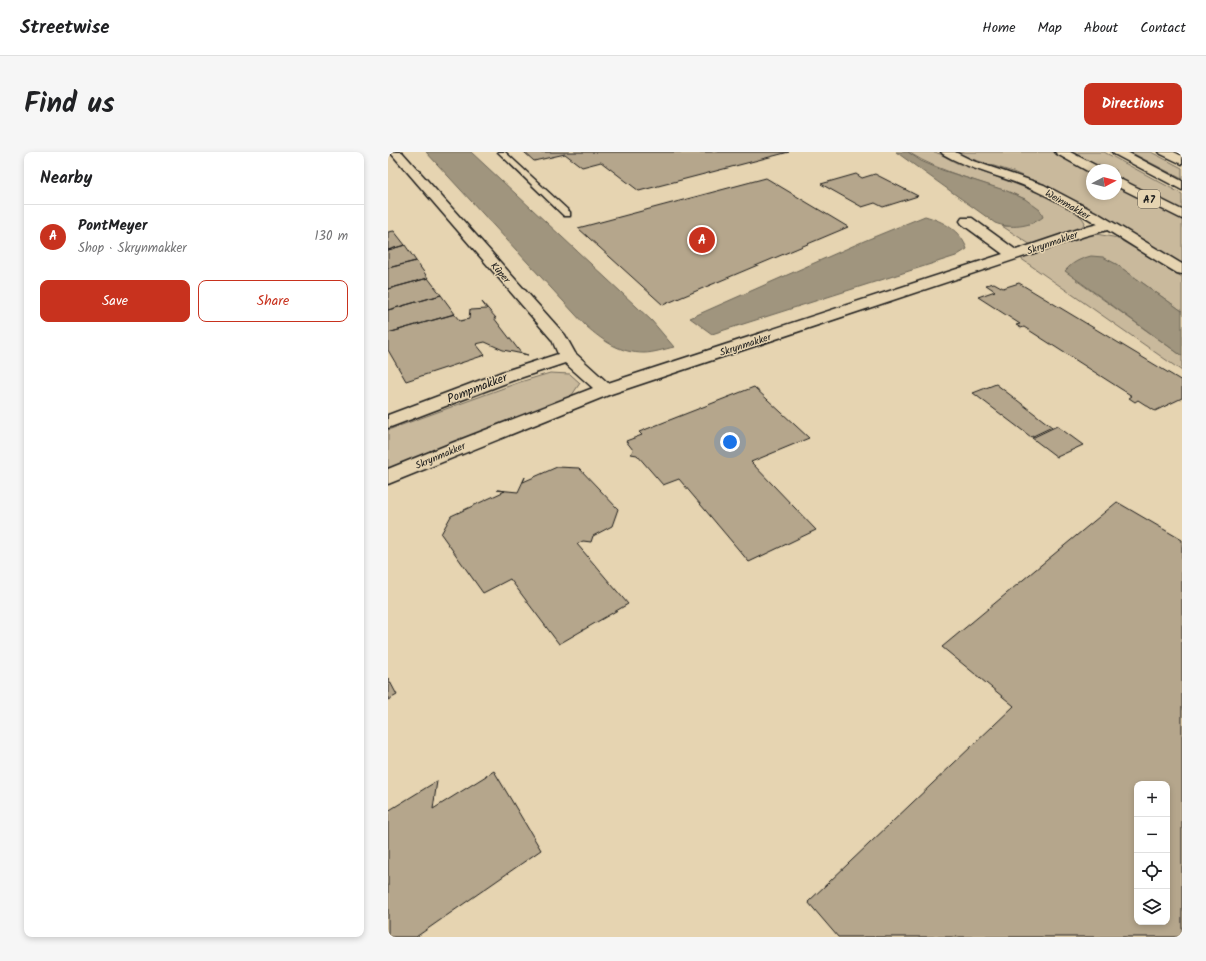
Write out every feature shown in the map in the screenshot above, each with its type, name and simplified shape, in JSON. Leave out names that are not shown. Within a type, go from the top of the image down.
[{"type":"main road","name":"Kûper","points":[[396,152],[559,338],[568,356],[605,390]]},
{"type":"main road","name":"Weinmakker","points":[[947,152],[966,162],[1014,177],[1039,188],[1182,270]]},
{"type":"main road","points":[[1060,152],[1086,165]]},
{"type":"main road","name":"A7","points":[[1118,152],[1182,186]]},
{"type":"main road","points":[[1165,152],[1182,161]]},
{"type":"main road","name":"A7","points":[[1122,184],[1182,216]]},
{"type":"main road","points":[[967,221],[1014,255]]},
{"type":"main road","name":"Skrynmakker","points":[[388,477],[459,447],[605,390],[1080,233],[1106,226]]},
{"type":"main road","name":"Pompmakker","points":[[388,422],[508,376],[568,356]]},
{"type":"lane","points":[[502,152],[567,214]]},
{"type":"shaded area","points":[[426,152],[471,152],[652,321],[674,347],[644,353],[627,351],[605,341],[592,331]]},
{"type":"shaded area","points":[[896,152],[908,152],[921,161],[942,170],[1007,191],[1025,199],[1040,210],[1043,217],[1032,223],[1020,226],[1007,226],[995,223]]},
{"type":"shaded area","points":[[908,152],[935,152],[957,163],[1027,188],[1066,206],[1079,215],[1085,223],[1081,228],[1031,245],[1002,226],[1009,226],[1025,199],[936,167]]},
{"type":"shaded area","points":[[956,152],[1056,152],[1086,168],[1086,200],[1122,200],[1122,187],[1182,218],[1182,264],[1050,188],[1013,172],[972,159]]},
{"type":"shaded area","points":[[1065,152],[1104,152],[1182,194],[1182,212],[1122,181],[1122,164],[1088,164]]},
{"type":"shaded area","points":[[1130,152],[1151,152],[1182,168],[1182,179]]},
{"type":"shaded area","points":[[925,216],[945,224],[956,232],[967,249],[956,256],[712,334],[690,318],[864,241]]},
{"type":"shaded area","points":[[1096,234],[1113,237],[1122,241],[1182,277],[1182,311],[1116,264],[1103,258],[1076,280],[1182,356],[1182,371],[1020,258],[1088,235]]},
{"type":"shaded area","points":[[1091,256],[1103,257],[1116,264],[1182,311],[1182,356],[1065,271],[1077,261]]},
{"type":"shaded area","points":[[550,373],[570,374],[580,383],[572,395],[550,410],[388,470],[388,430],[520,382]]},
{"type":"building","points":[[524,152],[789,152],[639,191],[601,162],[582,167],[565,154],[534,161]]},
{"type":"building","points":[[856,174],[862,178],[875,174],[918,196],[883,207],[875,203],[862,207],[821,184]]},
{"type":"building","points":[[766,178],[848,227],[663,305],[578,228]]},
{"type":"building","points":[[394,231],[405,245],[388,250],[388,232]]},
{"type":"building","points":[[405,245],[416,261],[388,268],[388,250]]},
{"type":"building","points":[[416,261],[428,278],[388,289],[388,268]]},
{"type":"building","points":[[428,278],[441,295],[388,310],[388,289]]},
{"type":"building","points":[[994,283],[1003,288],[1019,283],[1182,381],[1182,398],[1155,411],[1138,400],[1135,402],[1129,398],[1132,396],[1024,327],[1021,328],[1016,325],[1020,324],[978,297],[995,291],[986,285]]},
{"type":"building","points":[[441,295],[455,314],[388,333],[388,310]]},
{"type":"building","points":[[482,302],[496,318],[494,318],[521,353],[528,355],[503,350],[485,342],[476,344],[485,355],[406,381],[388,350],[388,333],[454,314],[460,321],[469,319],[470,309],[487,309]]},
{"type":"building","points":[[996,384],[1052,427],[1031,437],[973,393]]},
{"type":"building","points":[[754,387],[809,438],[751,462],[816,530],[749,562],[679,479],[663,485],[637,455],[631,454],[633,450],[626,441],[642,435],[639,432]]},
{"type":"building","points":[[1057,426],[1083,445],[1057,457],[1032,438]]},
{"type":"building","points":[[557,467],[579,468],[618,509],[612,526],[593,536],[591,542],[583,541],[577,544],[628,604],[559,644],[510,579],[483,593],[441,534],[451,516],[505,491],[497,490],[518,492],[525,477],[523,482]]},
{"type":"building","points":[[1117,502],[1182,540],[1182,937],[838,937],[808,902],[1014,706],[942,647]]},
{"type":"building","points":[[388,678],[397,695],[388,700]]},
{"type":"building","points":[[494,771],[541,850],[416,937],[388,937],[388,811],[437,781],[433,809]]},
{"type":"place","name":"PontMeyer","points":[[702,240]]}]
